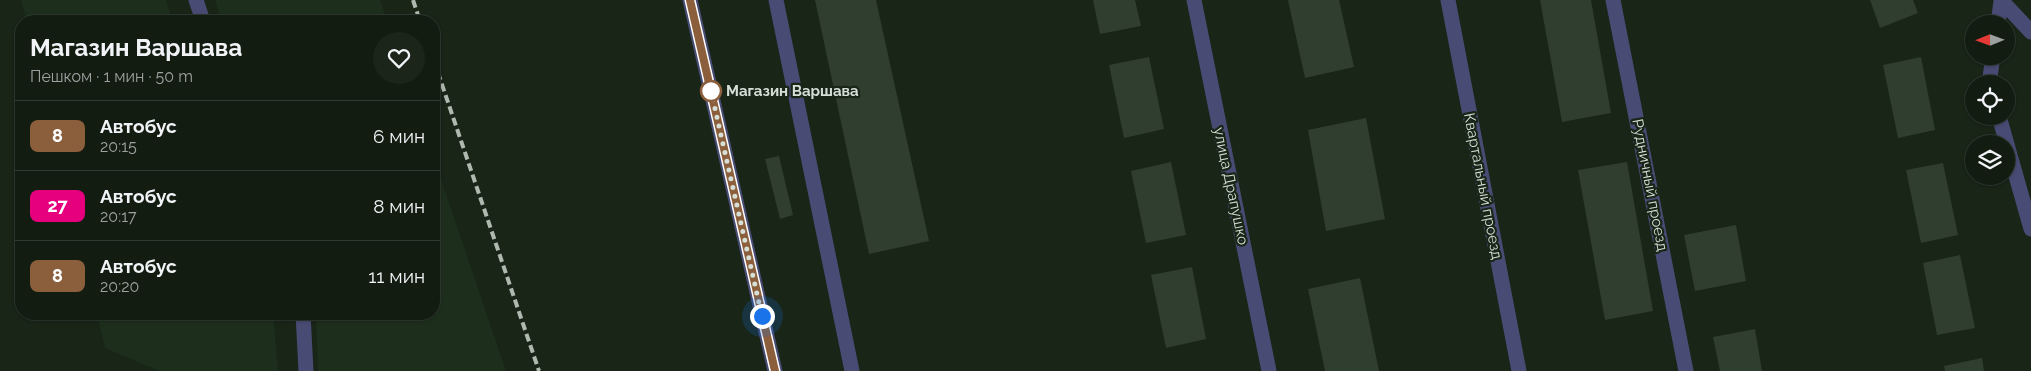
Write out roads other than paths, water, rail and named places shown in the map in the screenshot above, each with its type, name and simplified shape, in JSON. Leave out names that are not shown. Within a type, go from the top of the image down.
[{"type":"street","points":[[196,0],[202,15]]},
{"type":"street","points":[[690,0],[775,371]]},
{"type":"street","points":[[776,0],[852,371]]},
{"type":"street","name":"улица Драпушко","points":[[1194,0],[1269,371]]},
{"type":"street","name":"Квартальный проезд","points":[[1448,0],[1519,371]]},
{"type":"street","name":"Рудничный проезд","points":[[1613,0],[1686,371]]},
{"type":"street","points":[[1999,15],[2001,0]]},
{"type":"street","points":[[2001,0],[2030,30]]},
{"type":"street","points":[[2001,125],[2031,229]]},
{"type":"street","points":[[303,320],[306,371]]},
{"type":"railway","points":[[413,0],[418,15]]},
{"type":"railway","points":[[440,79],[539,371]]},
{"type":"place","name":"Магазин Варшава","points":[[711,91]]}]
